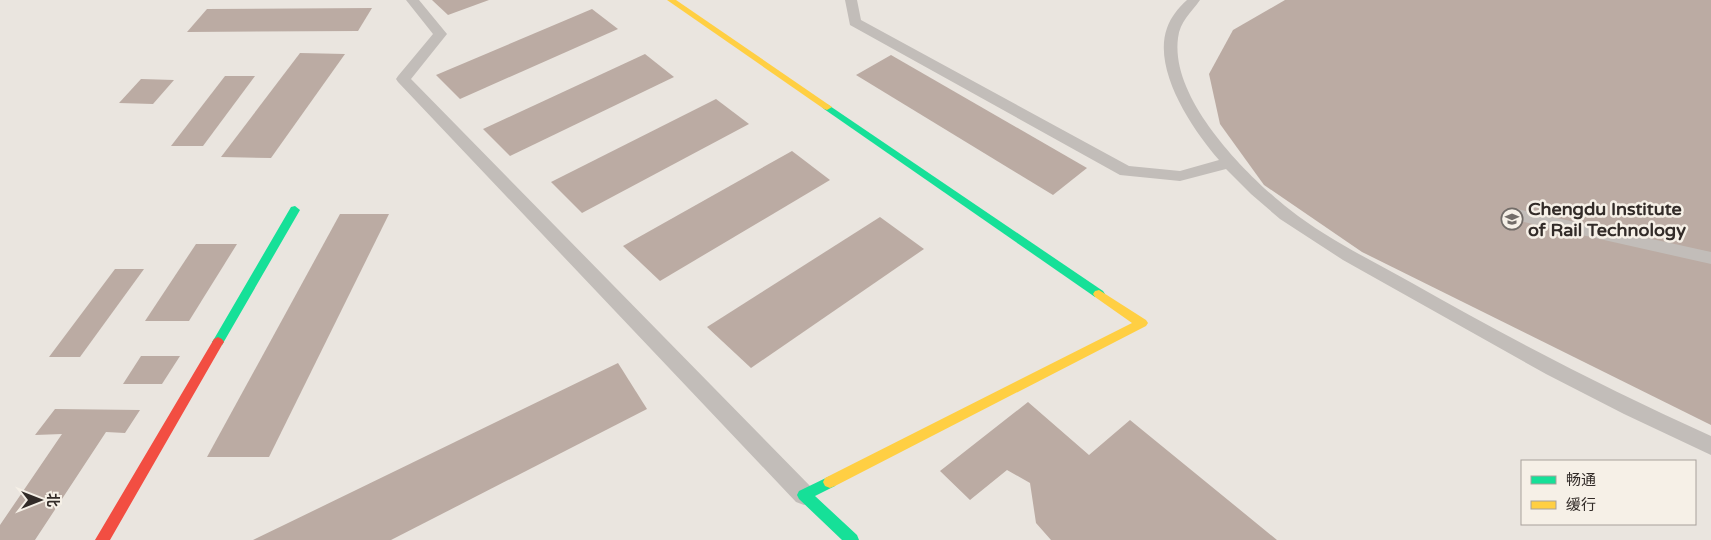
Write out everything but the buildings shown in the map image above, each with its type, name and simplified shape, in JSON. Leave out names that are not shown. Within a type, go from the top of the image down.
[{"type":"street","points":[[671,0],[1142,323],[804,495],[852,540]]},
{"type":"street","points":[[102,540],[295,210]]},
{"type":"lane","points":[[412,0],[440,34],[403,79],[804,495]]},
{"type":"lane","points":[[851,0],[855,22],[1126,171],[1180,176],[1228,163]]},
{"type":"lane","points":[[1194,0],[1182,10],[1171,30],[1170,60],[1184,96],[1228,163],[1272,204],[1322,239],[1482,332],[1652,419],[1711,446]]},
{"type":"lane","points":[[1512,214],[1711,258]]},
{"type":"traffic: fast","points":[[827,107],[1099,294]]},
{"type":"traffic: fast","points":[[218,342],[295,210]]},
{"type":"traffic: fast","points":[[830,482],[804,495],[852,540]]},
{"type":"traffic: slow","points":[[671,0],[827,107]]},
{"type":"traffic: slow","points":[[830,482],[1142,323],[1099,294]]},
{"type":"traffic: jam","points":[[102,540],[218,342]]},
{"type":"place","name":"Chengdu Institute of Rail Technology","points":[[1512,219]]}]
